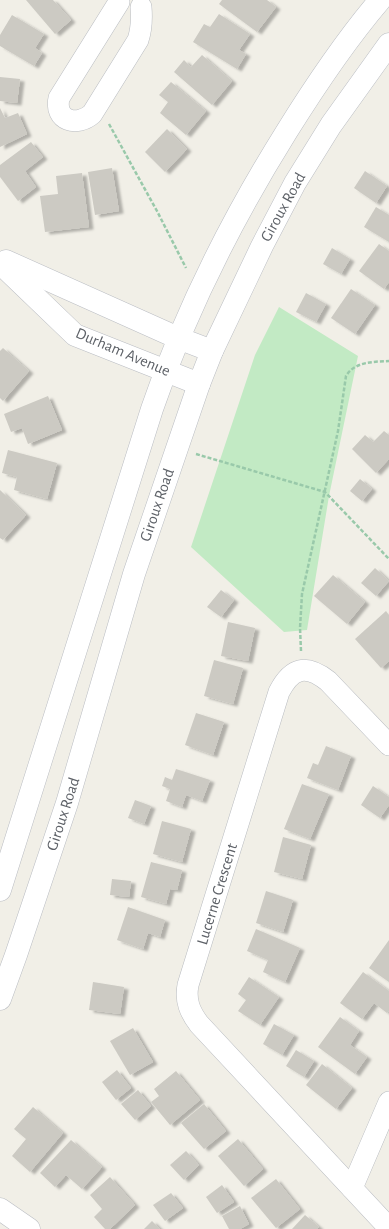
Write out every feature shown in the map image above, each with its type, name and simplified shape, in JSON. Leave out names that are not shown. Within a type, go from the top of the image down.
[{"type":"main road","name":"Giroux Road","points":[[0,890],[165,370],[178,338],[235,220],[268,160],[304,103],[337,56],[380,0]]},
{"type":"main road","name":"Giroux Road","points":[[0,999],[67,803],[134,574],[199,384],[212,351],[262,246],[295,183],[331,125],[389,44]]},
{"type":"main road","points":[[0,259],[178,338],[212,351]]},
{"type":"main road","name":"Durham Avenue","points":[[0,263],[75,335],[199,384]]},
{"type":"main road","points":[[0,1209],[29,1229]]},
{"type":"street","points":[[118,1],[133,7],[149,4],[142,19],[138,40],[92,114],[86,119],[80,121],[66,119],[61,115],[57,104],[59,98],[118,1]]},
{"type":"street","points":[[301,670],[314,672],[328,681],[389,745]]},
{"type":"street","name":"Lucerne Crescent","points":[[301,670],[290,677],[283,684],[280,692],[188,986],[187,998],[190,1010],[199,1024],[389,1228]]},
{"type":"street","points":[[352,1188],[389,1102]]},
{"type":"path","points":[[108,122],[157,211],[186,268]]},
{"type":"path","points":[[301,670],[300,628],[302,594],[338,431],[346,376],[352,368],[358,365],[389,361]]},
{"type":"path","points":[[196,454],[325,492],[389,559]]},
{"type":"green space","points":[[279,307],[358,356],[329,496],[307,630],[284,632],[191,547],[255,355]]},
{"type":"building","points":[[26,0],[53,0],[71,20],[55,34]]},
{"type":"building","points":[[222,0],[267,0],[276,7],[257,32],[219,4]]},
{"type":"building","points":[[219,14],[250,34],[239,50],[246,54],[237,69],[193,42],[204,24],[210,27]]},
{"type":"building","points":[[12,15],[44,34],[35,48],[42,53],[34,66],[0,46],[0,35]]},
{"type":"building","points":[[202,55],[232,81],[212,105],[174,72],[184,60],[191,67]]},
{"type":"building","points":[[0,77],[20,79],[17,103],[0,101]]},
{"type":"building","points":[[171,82],[206,111],[186,135],[160,113],[168,102],[159,95]]},
{"type":"building","points":[[0,108],[5,118],[18,113],[27,134],[0,147]]},
{"type":"building","points":[[167,129],[187,149],[165,172],[145,152]]},
{"type":"building","points":[[31,142],[43,157],[25,171],[36,187],[18,201],[0,177],[0,165]]},
{"type":"building","points":[[112,168],[119,211],[95,215],[88,172]]},
{"type":"building","points":[[365,171],[387,186],[376,203],[354,188]]},
{"type":"building","points":[[82,173],[89,227],[45,232],[40,196],[58,194],[56,176]]},
{"type":"building","points":[[376,207],[389,215],[389,242],[364,227]]},
{"type":"building","points":[[379,244],[389,251],[389,282],[384,289],[359,271]]},
{"type":"building","points":[[332,248],[350,259],[341,274],[323,264]]},
{"type":"building","points":[[351,289],[375,305],[355,334],[331,318]]},
{"type":"building","points":[[306,293],[326,304],[316,322],[296,312]]},
{"type":"building","points":[[3,348],[29,371],[3,401],[0,398],[0,351]]},
{"type":"building","points":[[48,396],[62,430],[28,444],[22,428],[11,432],[4,414]]},
{"type":"building","points":[[384,431],[389,435],[389,459],[376,473],[352,449],[365,435],[373,442]]},
{"type":"building","points":[[8,450],[57,463],[47,499],[14,490],[17,477],[2,473]]},
{"type":"building","points":[[360,479],[372,489],[362,501],[350,491]]},
{"type":"building","points":[[0,490],[26,515],[3,540],[0,538]]},
{"type":"building","points":[[375,568],[389,581],[376,596],[361,583]]},
{"type":"building","points":[[333,575],[365,602],[347,624],[314,596]]},
{"type":"building","points":[[221,590],[234,600],[221,617],[207,607]]},
{"type":"building","points":[[386,611],[389,615],[389,661],[381,668],[355,639]]},
{"type":"building","points":[[228,622],[255,628],[248,661],[221,656]]},
{"type":"building","points":[[214,660],[243,668],[233,704],[204,696]]},
{"type":"building","points":[[196,713],[224,722],[213,755],[185,745]]},
{"type":"building","points":[[326,746],[351,756],[338,790],[307,778],[313,763],[318,765]]},
{"type":"building","points":[[176,769],[210,780],[202,801],[186,795],[182,807],[166,801],[170,789],[162,786],[165,777],[172,780]]},
{"type":"building","points":[[302,784],[329,794],[310,839],[284,829]]},
{"type":"building","points":[[373,786],[389,797],[389,805],[380,818],[361,805]]},
{"type":"building","points":[[135,800],[151,806],[144,824],[128,818]]},
{"type":"building","points":[[162,821],[191,829],[182,862],[153,854]]},
{"type":"building","points":[[283,837],[311,845],[302,879],[274,872]]},
{"type":"building","points":[[151,862],[182,870],[177,890],[170,889],[166,904],[141,897]]},
{"type":"building","points":[[112,879],[131,881],[129,897],[110,895]]},
{"type":"building","points":[[266,891],[293,900],[283,932],[256,923]]},
{"type":"building","points":[[128,907],[165,920],[160,937],[148,933],[143,949],[117,940]]},
{"type":"building","points":[[256,929],[300,948],[285,982],[263,972],[268,960],[247,951]]},
{"type":"building","points":[[389,940],[389,982],[369,968]]},
{"type":"building","points":[[363,972],[389,991],[389,1011],[387,1013],[374,1003],[362,1019],[340,1003]]},
{"type":"building","points":[[249,977],[279,997],[260,1025],[238,1011],[246,1000],[238,994]]},
{"type":"building","points":[[93,982],[124,987],[120,1014],[89,1010]]},
{"type":"building","points":[[340,1017],[359,1031],[350,1045],[367,1057],[355,1074],[318,1047]]},
{"type":"building","points":[[274,1024],[294,1035],[282,1055],[263,1044]]},
{"type":"building","points":[[133,1028],[153,1062],[130,1075],[110,1041]]},
{"type":"building","points":[[296,1050],[314,1061],[304,1077],[286,1066]]},
{"type":"building","points":[[322,1064],[352,1088],[336,1109],[306,1085]]},
{"type":"building","points":[[117,1070],[131,1088],[116,1100],[102,1082]]},
{"type":"building","points":[[176,1071],[200,1100],[170,1125],[151,1102],[159,1096],[154,1089]]},
{"type":"building","points":[[138,1090],[151,1106],[135,1120],[121,1104]]},
{"type":"building","points":[[204,1104],[226,1131],[204,1149],[181,1123]]},
{"type":"building","points":[[33,1107],[63,1133],[30,1172],[12,1156],[26,1139],[14,1129]]},
{"type":"building","points":[[238,1139],[263,1169],[244,1186],[218,1156]]},
{"type":"building","points":[[71,1140],[102,1167],[82,1189],[66,1175],[55,1187],[40,1173]]},
{"type":"building","points":[[186,1151],[199,1165],[184,1180],[170,1165]]},
{"type":"building","points":[[110,1177],[135,1205],[110,1229],[105,1229],[94,1217],[102,1209],[90,1195]]},
{"type":"building","points":[[276,1179],[300,1209],[276,1228],[251,1198]]},
{"type":"building","points":[[222,1185],[234,1202],[217,1213],[206,1197]]},
{"type":"building","points":[[171,1193],[183,1208],[165,1221],[153,1205]]},
{"type":"building","points":[[240,1206],[249,1224],[240,1229],[229,1229],[222,1216]]},
{"type":"building","points":[[305,1215],[319,1227],[317,1229],[292,1229]]},
{"type":"building","points":[[152,1221],[160,1229],[144,1229]]}]
